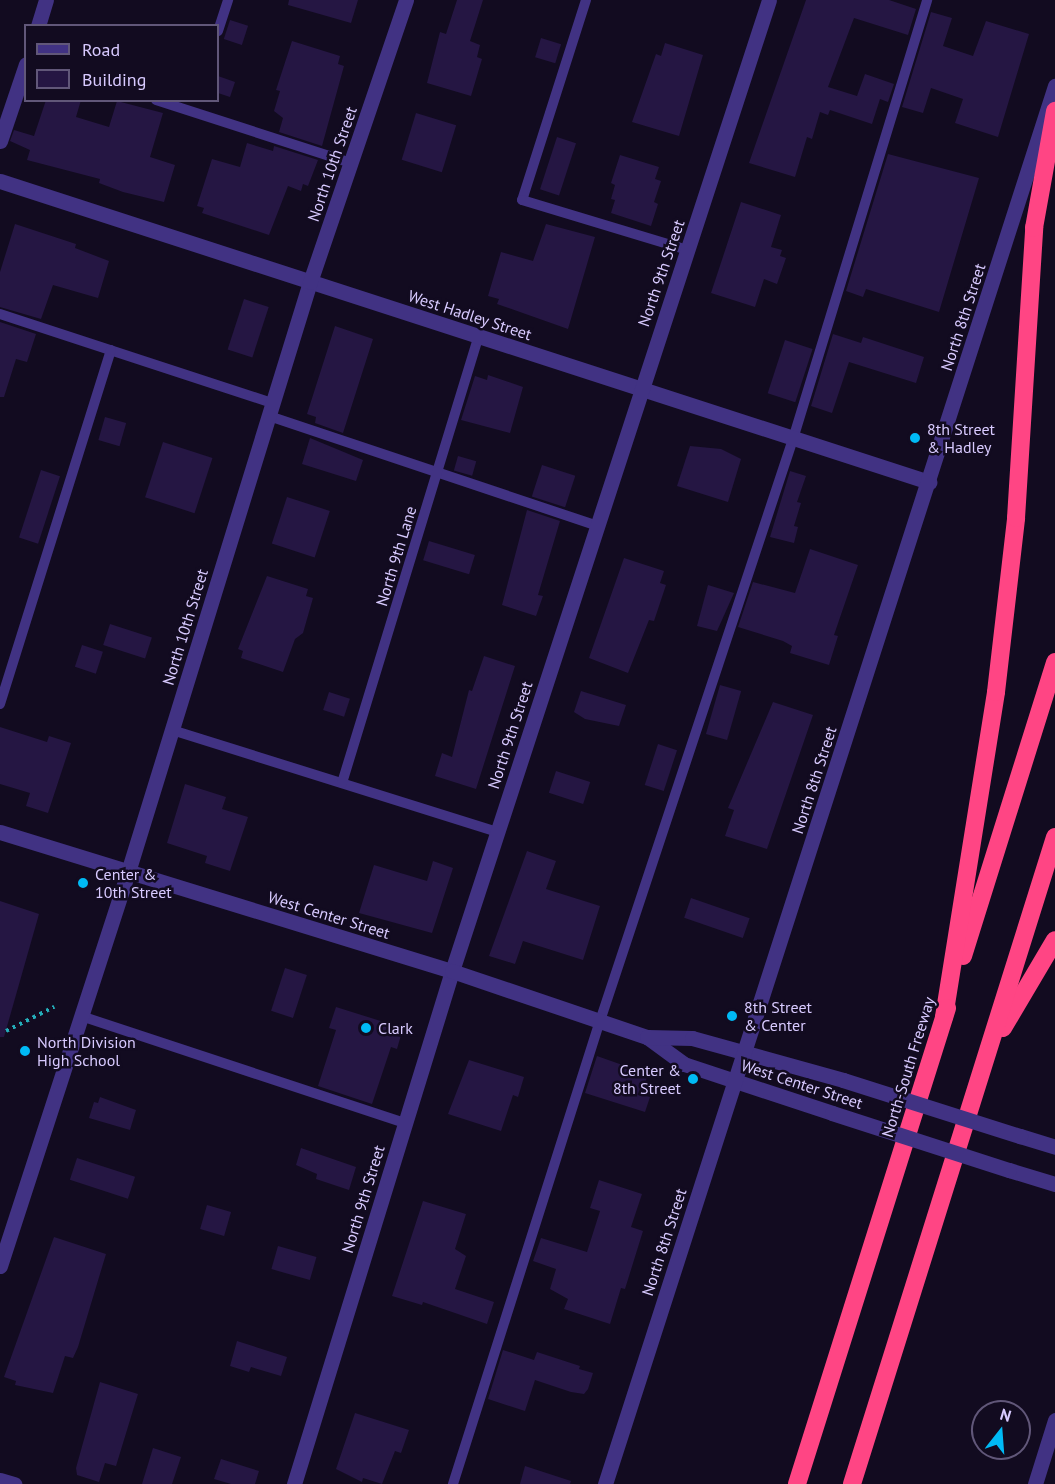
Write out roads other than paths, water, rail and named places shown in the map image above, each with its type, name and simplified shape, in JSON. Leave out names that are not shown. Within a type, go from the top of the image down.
[{"type":"highway","points":[[944,1017],[996,692],[1016,518],[1034,228],[1055,111]]},
{"type":"highway","name":"North-South Freeway","points":[[797,1484],[1055,662]]},
{"type":"highway","points":[[852,1484],[1055,837]]},
{"type":"highway","points":[[987,1055],[1055,940]]},
{"type":"street","points":[[39,24],[46,0]]},
{"type":"street","name":"North 10th Street","points":[[0,1266],[128,872],[310,282],[406,0]]},
{"type":"street","name":"North 9th Street","points":[[294,1484],[452,971],[769,0]]},
{"type":"street","points":[[0,141],[24,70]]},
{"type":"street","name":"North 8th Street","points":[[605,1484],[1055,86]]},
{"type":"street","name":"West Hadley Street","points":[[0,181],[929,482]]},
{"type":"street","name":"West Center Street","points":[[0,832],[452,971],[647,1037],[692,1038],[843,1080],[1055,1147]]},
{"type":"street","name":"West Center Street","points":[[647,1037],[684,1064],[1055,1184]]},
{"type":"street","points":[[1035,1484],[1055,1420]]},
{"type":"street","points":[[0,1480],[14,1484]]},
{"type":"lane","points":[[219,28],[228,0]]},
{"type":"lane","points":[[586,0],[522,200],[688,250]]},
{"type":"lane","points":[[453,1484],[600,1022],[793,439],[927,0]]},
{"type":"lane","points":[[168,102],[193,106],[351,163]]},
{"type":"lane","points":[[0,314],[111,350],[437,470],[597,525]]},
{"type":"lane","name":"North 9th Lane","points":[[342,783],[478,337]]},
{"type":"lane","points":[[0,704],[111,350]]},
{"type":"lane","points":[[172,730],[497,832]]},
{"type":"lane","points":[[81,1016],[405,1123]]},
{"type":"place","name":"8th Street & Hadley","points":[[915,438]]},
{"type":"place","name":"Center & 10th Street","points":[[83,883]]},
{"type":"place","name":"8th Street & Center","points":[[732,1016]]},
{"type":"place","name":"Clark","points":[[366,1028]]},
{"type":"place","name":"North Division High School","points":[[25,1051]]},
{"type":"place","name":"Center & 8th Street","points":[[693,1079]]}]
